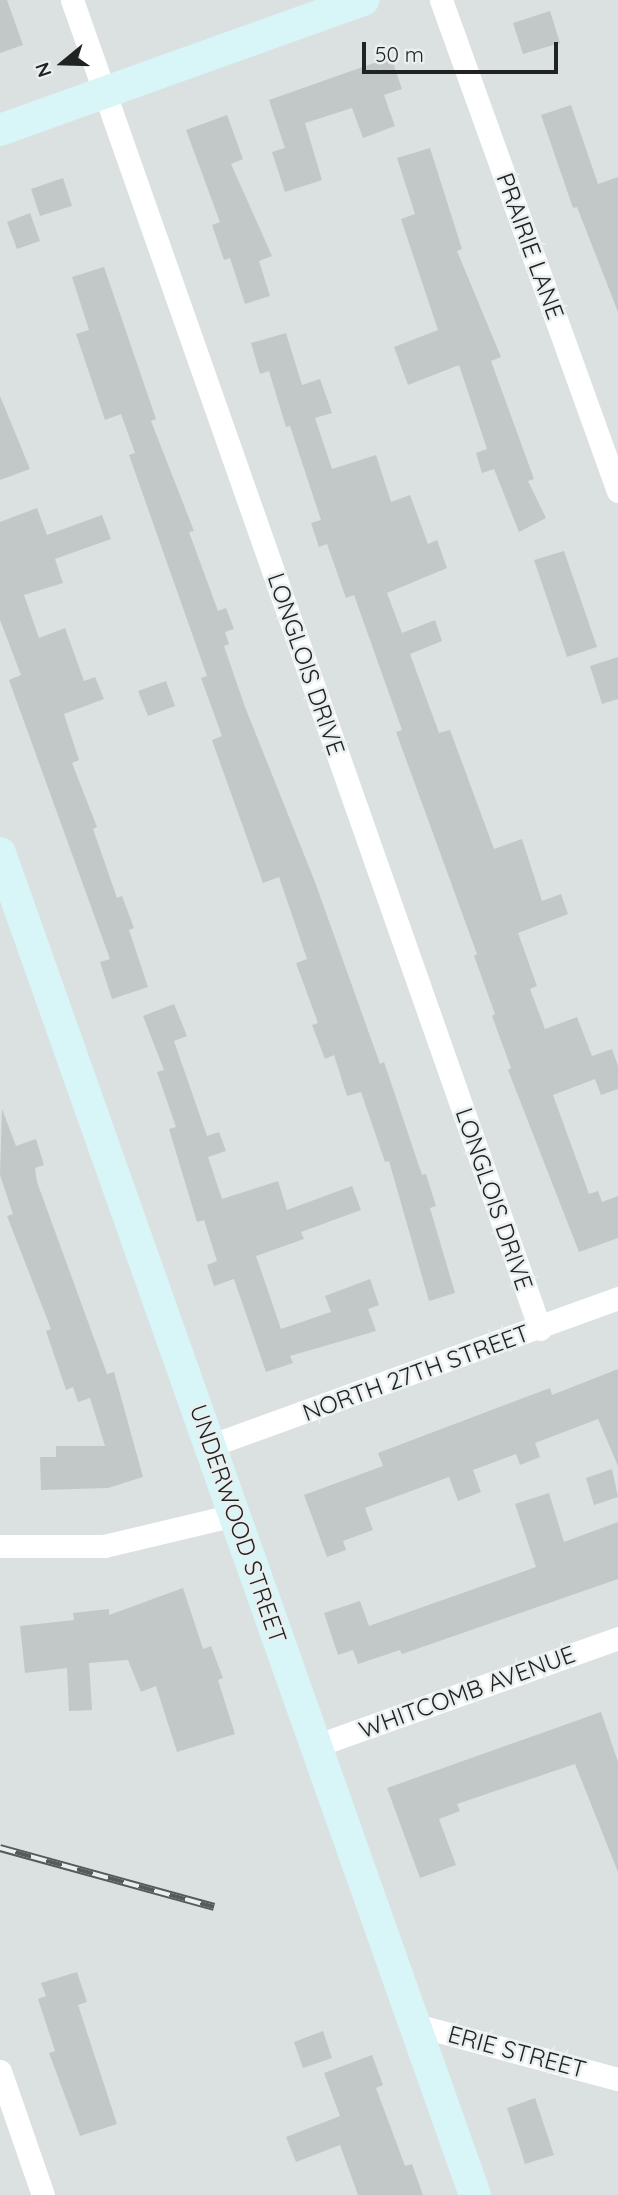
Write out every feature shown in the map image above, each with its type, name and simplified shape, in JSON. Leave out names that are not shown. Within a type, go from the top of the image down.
[{"type":"street","name":"LONGLOIS DRIVE","points":[[72,0],[540,1329]]},
{"type":"street","points":[[0,130],[363,0]]},
{"type":"street","name":"PRAIRIE LANE","points":[[441,0],[618,491]]},
{"type":"street","name":"UNDERWOOD STREET","points":[[0,853],[212,1445],[315,1746],[475,2195]]},
{"type":"street","name":"NORTH 27TH STREET","points":[[212,1445],[540,1329],[618,1298]]},
{"type":"street","points":[[0,1546],[104,1546],[234,1515]]},
{"type":"street","name":"WHITCOMB AVENUE","points":[[315,1746],[618,1638]]},
{"type":"street","name":"ERIE STREET","points":[[416,2025],[618,2079]]},
{"type":"street","points":[[0,2071],[43,2195]]},
{"type":"building","points":[[0,0],[7,0],[23,45],[0,53]]},
{"type":"building","points":[[550,11],[560,43],[523,54],[513,23]]},
{"type":"building","points":[[391,57],[402,89],[384,95],[395,126],[363,138],[352,108],[305,123],[322,180],[285,192],[272,152],[285,148],[269,100]]},
{"type":"building","points":[[571,105],[598,184],[618,177],[618,312],[577,207],[573,208],[541,115]]},
{"type":"building","points":[[227,115],[243,159],[231,164],[272,256],[259,261],[270,296],[245,304],[230,258],[224,260],[212,225],[220,222],[186,130]]},
{"type":"building","points":[[430,148],[462,249],[457,251],[501,357],[491,361],[534,479],[528,481],[546,518],[519,532],[494,469],[482,473],[476,453],[487,449],[459,365],[408,385],[394,347],[438,330],[401,219],[415,214],[397,158]]},
{"type":"building","points":[[63,178],[72,206],[40,216],[31,189]]},
{"type":"building","points":[[30,213],[40,241],[17,249],[7,222]]},
{"type":"building","points":[[104,267],[156,419],[151,421],[194,531],[189,532],[218,611],[226,608],[234,629],[225,632],[229,644],[224,646],[245,707],[315,882],[380,1064],[384,1062],[422,1175],[426,1174],[436,1206],[430,1208],[455,1293],[429,1301],[389,1161],[385,1162],[361,1092],[347,1096],[334,1055],[325,1059],[312,1025],[318,1023],[296,963],[307,959],[279,877],[263,883],[212,740],[222,736],[201,678],[207,676],[129,455],[135,453],[121,414],[105,420],[76,334],[89,330],[72,277]]},
{"type":"building","points":[[286,333],[302,385],[320,379],[332,413],[315,418],[332,469],[376,455],[391,502],[410,495],[428,544],[437,540],[447,568],[387,593],[402,633],[435,620],[442,641],[410,654],[439,733],[450,730],[494,849],[522,839],[542,901],[561,894],[568,914],[518,933],[537,986],[530,989],[545,1029],[577,1017],[592,1056],[612,1049],[618,1066],[618,1089],[601,1095],[595,1079],[553,1095],[589,1194],[598,1191],[602,1202],[618,1196],[618,1238],[579,1252],[508,1070],[511,1068],[492,1016],[495,1014],[474,956],[477,954],[396,732],[402,730],[354,595],[346,598],[327,544],[319,547],[311,523],[321,520],[290,426],[286,427],[269,371],[260,374],[251,343]]},
{"type":"building","points":[[0,396],[30,469],[0,480]]},
{"type":"building","points":[[37,508],[47,535],[102,515],[111,539],[55,559],[63,583],[24,595],[39,638],[65,628],[84,681],[95,677],[104,699],[64,714],[79,760],[72,763],[97,827],[93,829],[117,898],[122,896],[134,928],[129,930],[148,987],[112,999],[100,962],[110,959],[9,680],[21,675],[0,620],[0,522]]},
{"type":"building","points":[[564,551],[597,647],[567,657],[534,560]]},
{"type":"building","points":[[618,657],[618,699],[602,704],[590,666]]},
{"type":"building","points":[[166,681],[175,706],[148,716],[138,691]]},
{"type":"building","points":[[174,1004],[187,1036],[174,1041],[207,1136],[219,1132],[226,1151],[208,1157],[222,1199],[278,1181],[287,1210],[352,1186],[361,1210],[301,1232],[304,1239],[256,1256],[281,1329],[331,1312],[325,1296],[370,1279],[379,1305],[368,1309],[376,1331],[290,1356],[293,1363],[266,1372],[234,1279],[214,1286],[207,1265],[217,1261],[204,1220],[197,1222],[169,1129],[176,1127],[157,1072],[164,1070],[143,1016]]},
{"type":"building","points":[[2,1109],[16,1146],[36,1139],[44,1165],[35,1168],[37,1182],[107,1374],[114,1372],[143,1477],[108,1488],[41,1490],[40,1457],[56,1457],[56,1446],[105,1446],[90,1398],[78,1402],[73,1387],[66,1390],[46,1331],[51,1329],[7,1216],[13,1214],[0,1175]]},
{"type":"building","points":[[618,1369],[618,1466],[598,1419],[535,1443],[540,1457],[520,1465],[516,1454],[473,1470],[481,1492],[458,1501],[449,1477],[365,1508],[373,1530],[343,1541],[346,1550],[327,1557],[304,1495],[383,1466],[378,1453],[550,1388],[552,1395]]},
{"type":"building","points":[[612,1469],[618,1497],[594,1505],[586,1478]]},
{"type":"building","points":[[549,1493],[564,1542],[618,1522],[618,1579],[402,1654],[400,1650],[358,1664],[353,1650],[338,1655],[324,1613],[360,1601],[369,1626],[536,1567],[515,1504]]},
{"type":"building","points":[[183,1588],[203,1649],[211,1646],[223,1678],[218,1680],[235,1734],[177,1752],[156,1686],[141,1692],[128,1660],[89,1663],[92,1710],[69,1711],[67,1668],[25,1673],[20,1626],[74,1620],[73,1613],[109,1609],[109,1615]]},
{"type":"building","points":[[601,1712],[618,1762],[618,1872],[575,1764],[457,1804],[460,1811],[439,1819],[456,1865],[420,1878],[387,1788]]},
{"type":"building","points":[[77,1972],[87,2002],[78,2005],[117,2124],[80,2136],[49,2053],[55,2051],[38,1999],[46,1996],[41,1983]]},
{"type":"building","points":[[323,2031],[332,2058],[303,2068],[294,2042]]},
{"type":"building","points":[[372,2055],[383,2085],[376,2088],[405,2166],[412,2164],[423,2195],[358,2195],[340,2145],[296,2162],[286,2137],[340,2116],[324,2073]]},
{"type":"building","points":[[535,2098],[554,2155],[525,2164],[507,2108]]},
{"type":"railway","points":[[0,1848],[214,1907]]}]
